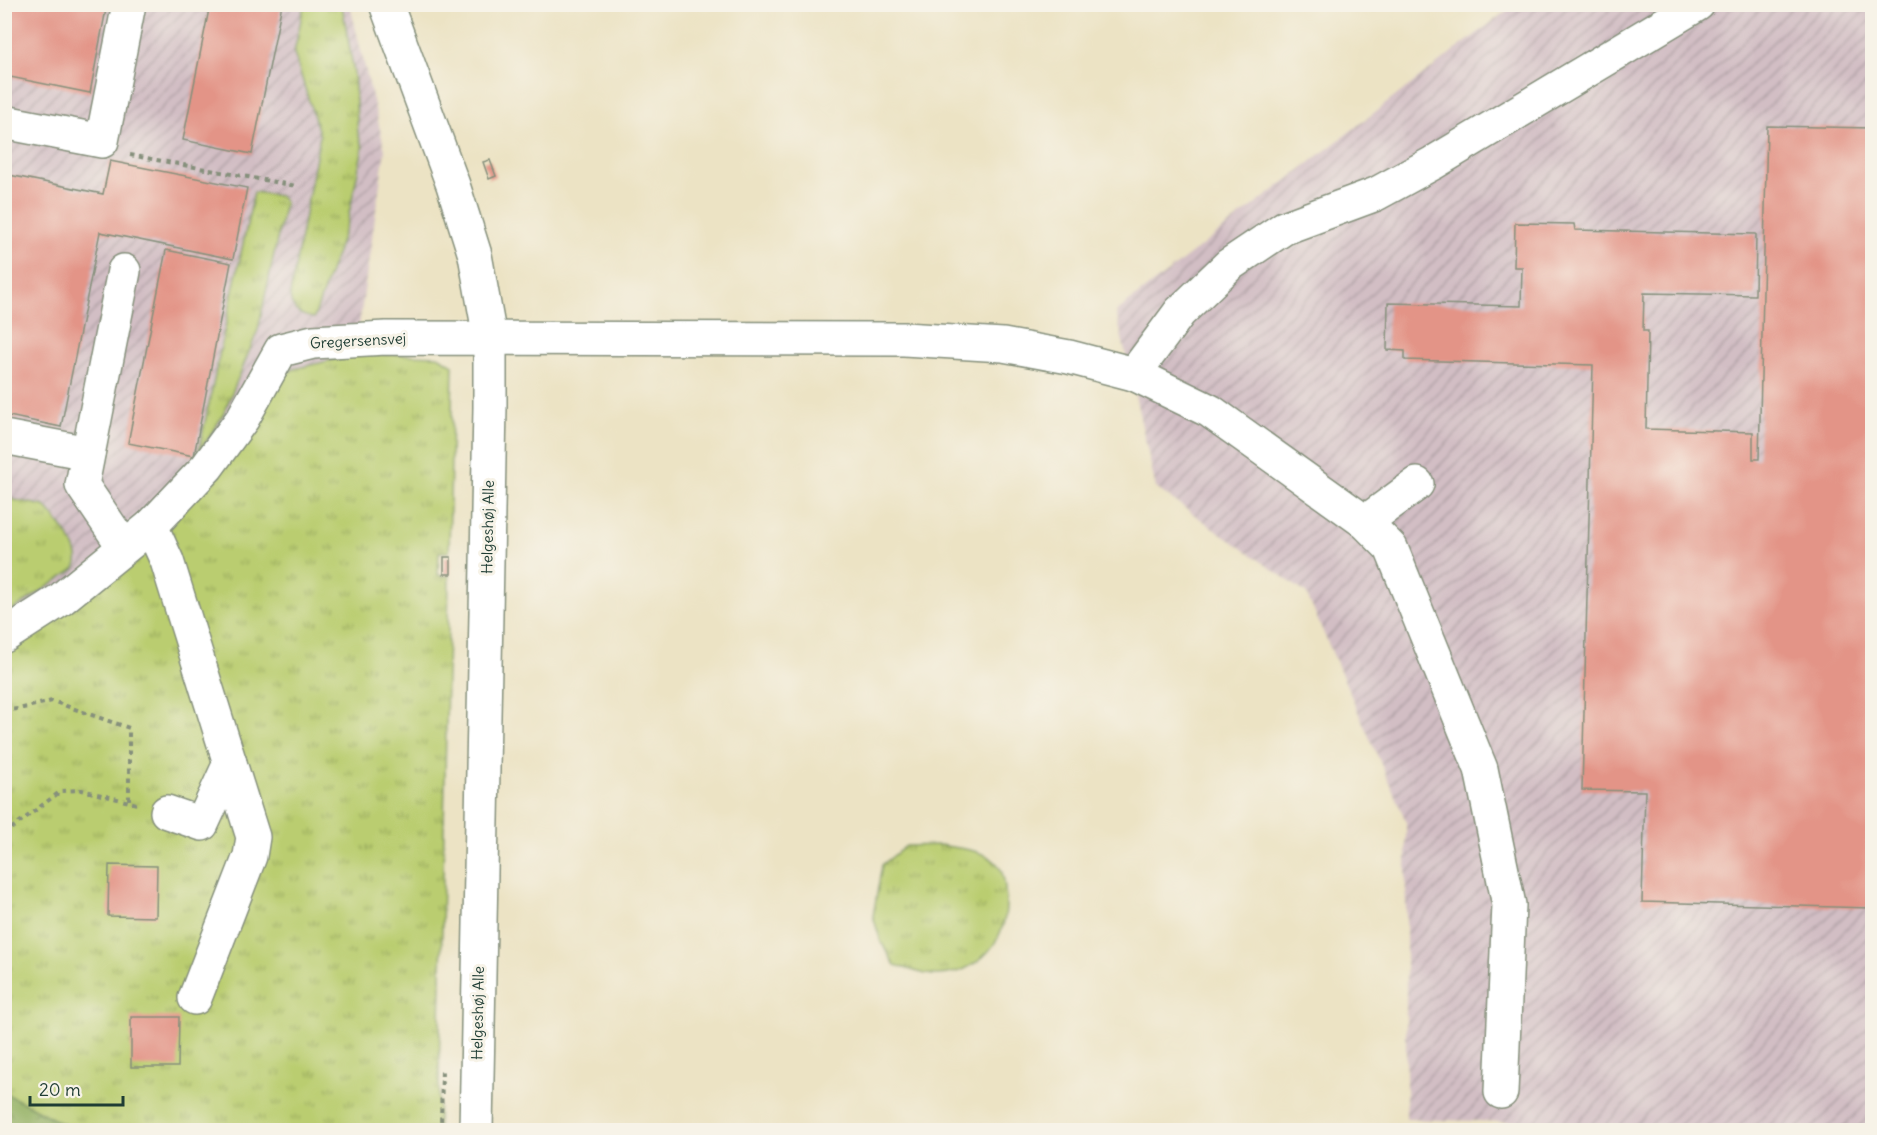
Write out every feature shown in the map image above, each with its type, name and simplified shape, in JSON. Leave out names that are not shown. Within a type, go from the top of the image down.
[{"type":"street","points":[[9,123],[102,141],[129,4]]},
{"type":"street","points":[[386,4],[453,185],[475,255],[490,338],[904,339],[1003,345],[1069,357],[1134,374],[1210,411],[1365,522],[1391,548],[1481,769],[1509,905],[1501,1092]]},
{"type":"street","points":[[1134,374],[1180,312],[1229,265],[1284,228],[1376,194],[1433,163],[1698,4]]},
{"type":"street","points":[[124,272],[82,485],[124,547]]},
{"type":"street","name":"Gregersensvej","points":[[4,636],[60,600],[151,526],[207,467],[243,418],[281,350],[312,342],[386,338],[490,338]]},
{"type":"street","name":"Helgeshøj Alle","points":[[476,1131],[490,338]]},
{"type":"street","points":[[4,437],[88,453]]},
{"type":"street","points":[[1365,522],[1417,484]]},
{"type":"street","points":[[151,526],[167,561],[253,837],[250,856],[195,998]]},
{"type":"street","points":[[167,812],[202,824],[230,763]]},
{"type":"path","points":[[102,141],[109,151],[296,186]]},
{"type":"path","points":[[4,710],[52,701],[129,728],[129,802]]},
{"type":"path","points":[[4,834],[61,791],[82,790],[167,812]]},
{"type":"shaded area","points":[[5,5],[350,5],[385,150],[325,556],[5,1130]]},
{"type":"shaded area","points":[[1514,5],[1872,5],[1872,1130],[1767,1130],[1406,1119],[1406,821],[1306,593],[1156,488],[1116,312]]},
{"type":"green space","points":[[304,5],[342,5],[354,73],[358,134],[363,147],[347,223],[314,318],[304,316],[297,311],[290,299],[320,136],[294,53]]},
{"type":"green space","points":[[254,192],[280,196],[285,202],[258,330],[223,415],[198,455]]},
{"type":"green space","points":[[362,353],[438,356],[453,365],[449,552],[439,552],[438,575],[449,576],[438,1130],[5,1130],[5,650],[140,555],[144,555],[165,537],[167,531],[281,377],[294,369]]},
{"type":"green space","points":[[5,498],[45,506],[68,535],[77,561],[75,568],[5,615]]},
{"type":"green space","points":[[939,845],[978,852],[998,865],[1004,882],[1006,901],[1001,932],[983,957],[971,966],[942,975],[926,974],[895,965],[881,942],[873,916],[882,865],[906,846]]},
{"type":"green space","points":[[5,1093],[65,1125],[84,1130],[5,1130]]},
{"type":"building","points":[[5,4],[107,4],[90,93],[5,76]]},
{"type":"building","points":[[210,4],[282,4],[252,154],[183,140]]},
{"type":"building","points":[[1767,126],[1872,128],[1872,908],[1642,902],[1645,791],[1582,790],[1593,365],[1405,360],[1405,351],[1387,350],[1388,303],[1521,306],[1522,267],[1514,267],[1515,223],[1574,224],[1575,230],[1756,234],[1755,295],[1644,293],[1643,331],[1648,331],[1646,429],[1753,432],[1753,459],[1759,459]]},
{"type":"building","points":[[490,160],[496,176],[489,179],[483,162]]},
{"type":"building","points":[[110,161],[247,188],[233,259],[100,232],[61,427],[4,415],[4,174],[103,194]]},
{"type":"building","points":[[166,250],[231,263],[194,456],[128,443]]},
{"type":"building","points":[[444,557],[451,557],[451,574],[444,574]]},
{"type":"building","points":[[109,865],[157,866],[156,917],[108,916]]},
{"type":"building","points":[[131,1017],[179,1017],[178,1067],[131,1067]]}]
